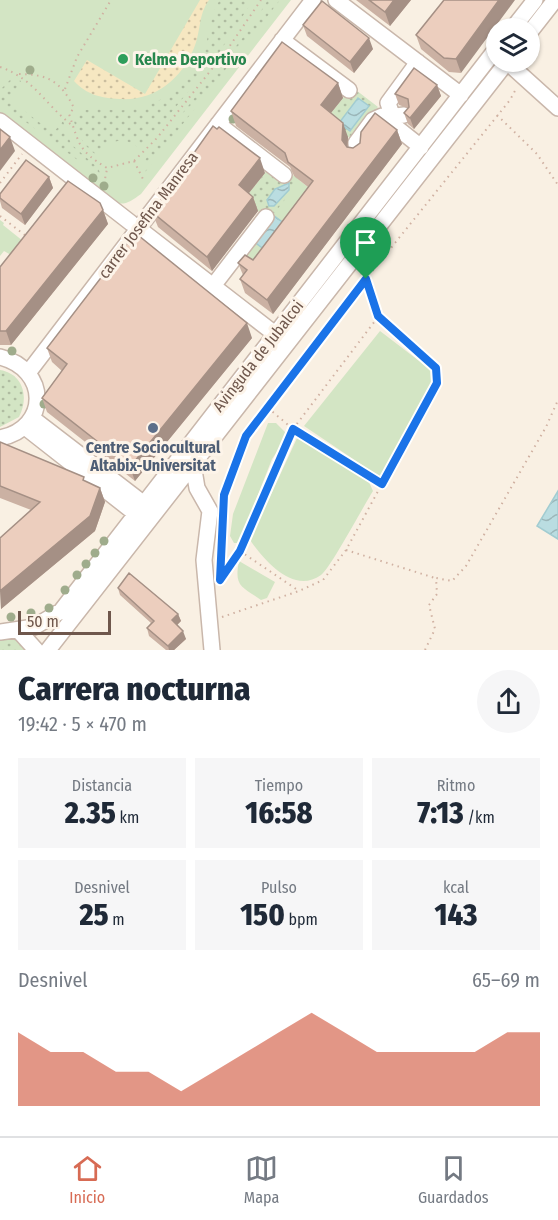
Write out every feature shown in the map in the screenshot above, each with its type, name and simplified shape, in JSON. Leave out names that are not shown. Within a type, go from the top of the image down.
[{"type":"street","name":"carrer Josefina Manresa","points":[[25,370],[303,0]]},
{"type":"street","name":"carrer Josefina Manresa","points":[[134,225],[218,124],[313,0]]},
{"type":"street","points":[[336,0],[461,95]]},
{"type":"street","points":[[521,18],[535,0]]},
{"type":"street","points":[[540,19],[555,0]]},
{"type":"street","points":[[282,40],[349,90]]},
{"type":"street","points":[[404,115],[396,116],[390,112],[388,103],[418,62]]},
{"type":"street","name":"Avinguda de Jubalcoi","points":[[0,632],[34,627],[61,611],[486,62]]},
{"type":"street","name":"Avinguda de Jubalcoi","points":[[48,650],[499,72]]},
{"type":"street","points":[[518,72],[558,108]]},
{"type":"street","points":[[357,153],[356,143],[373,120],[382,116],[421,147]]},
{"type":"street","points":[[0,121],[275,334]]},
{"type":"street","points":[[218,124],[284,175]]},
{"type":"street","points":[[213,286],[266,217]]},
{"type":"street","points":[[0,357],[25,370],[36,388],[37,398],[28,422],[10,436],[0,438]]},
{"type":"street","points":[[28,422],[140,509]]},
{"type":"street","points":[[193,464],[201,495],[210,511],[204,560],[212,650]]},
{"type":"street","points":[[169,496],[180,491],[192,491],[201,495]]},
{"type":"street","points":[[18,630],[36,650]]},
{"type":"path","points":[[65,89],[77,57],[111,0]]},
{"type":"path","points":[[0,67],[20,74],[45,77],[65,89],[74,108],[69,114],[78,146],[107,168],[134,161],[157,138],[219,59],[261,0]]},
{"type":"path","points":[[20,74],[57,113],[73,126]]},
{"type":"path","points":[[223,516],[224,495],[246,436],[366,279],[510,100],[523,76]]},
{"type":"path","points":[[497,115],[537,154],[558,185]]},
{"type":"path","points":[[0,183],[30,144]]},
{"type":"path","points":[[134,161],[143,179]]},
{"type":"path","points":[[104,184],[107,168]]},
{"type":"path","points":[[0,216],[31,239]]},
{"type":"path","points":[[208,621],[299,591],[322,580],[346,550],[437,383],[436,368],[378,316],[366,279],[353,259]]},
{"type":"path","points":[[220,580],[240,551],[293,429],[378,316]]},
{"type":"path","points":[[346,550],[452,581],[466,566],[546,427],[558,400]]},
{"type":"path","points":[[268,408],[293,429],[382,484]]},
{"type":"path","points":[[220,589],[223,527]]},
{"type":"path","points":[[240,551],[299,591]]},
{"type":"path","points":[[424,650],[435,628],[429,605],[437,594],[436,578]]},
{"type":"green space","name":"Kelme Deportivo","points":[[0,0],[291,0],[141,194],[120,204],[112,202],[0,118]]},
{"type":"green space","points":[[220,0],[253,0],[217,56],[141,150],[130,142],[118,141],[107,146],[99,156],[93,153],[85,144],[72,115],[93,109],[136,108],[156,102],[175,91],[190,77],[201,61],[212,16]]},
{"type":"green space","points":[[268,0],[280,0],[142,176],[145,160],[249,30]]},
{"type":"green space","points":[[13,77],[21,81],[9,99],[53,133],[63,121],[71,144],[98,168],[102,178],[0,103],[0,90]]},
{"type":"green space","points":[[352,87],[378,107],[352,140],[326,119]]},
{"type":"green space","points":[[268,169],[287,171],[300,180],[269,220],[244,199]]},
{"type":"green space","points":[[287,171],[316,193],[259,267],[243,254],[253,241],[265,250],[269,220],[244,199]]},
{"type":"green space","points":[[0,220],[23,241],[11,255],[4,251],[0,256]]},
{"type":"green space","points":[[380,331],[431,370],[432,381],[380,477],[304,426]]},
{"type":"green space","points":[[0,370],[8,372],[19,382],[24,402],[19,417],[0,427]]},
{"type":"green space","points":[[268,423],[276,423],[285,432],[285,440],[272,459],[239,543],[234,543],[230,536],[233,514]]},
{"type":"green space","points":[[298,436],[368,480],[373,491],[321,575],[300,581],[290,578],[271,565],[250,540]]},
{"type":"green space","points":[[239,561],[275,582],[267,598],[261,600],[241,585],[238,581]]},
{"type":"green space","points":[[16,637],[30,650],[0,650],[0,639]]},
{"type":"sand","points":[[200,0],[209,0],[203,12],[194,48],[182,70],[165,86],[144,96],[120,99],[95,95],[84,90],[74,81],[87,60],[145,94]]},
{"type":"water","points":[[358,98],[369,106],[350,131],[339,123]]},
{"type":"water","points":[[289,183],[289,190],[274,206],[269,206],[267,200],[275,189]]},
{"type":"water","points":[[273,215],[285,224],[265,250],[253,241]]},
{"type":"water","points":[[558,491],[558,539],[537,526]]},
{"type":"building","points":[[369,0],[394,0],[385,12]]},
{"type":"building","points":[[444,0],[499,0],[456,59],[444,58],[416,35]]},
{"type":"building","points":[[322,1],[369,38],[350,62],[303,25]]},
{"type":"building","points":[[282,42],[338,83],[321,105],[343,123],[342,140],[347,147],[353,148],[360,143],[361,132],[375,113],[397,130],[267,300],[240,279],[247,270],[238,263],[245,255],[253,260],[313,181],[288,162],[285,153],[231,111]]},
{"type":"building","points":[[414,68],[437,85],[410,118],[404,113],[409,107],[408,99],[395,94]]},
{"type":"building","points":[[213,126],[217,129],[219,127],[260,158],[239,185],[253,197],[207,257],[152,212]]},
{"type":"building","points":[[0,129],[10,137],[0,150]]},
{"type":"building","points":[[26,160],[49,177],[21,214],[0,198],[0,194]]},
{"type":"building","points":[[68,181],[100,203],[103,210],[6,331],[0,331],[0,267]]},
{"type":"building","points":[[133,236],[139,236],[247,323],[130,467],[42,398],[67,364],[47,348]]},
{"type":"building","points":[[0,442],[84,477],[83,480],[100,488],[90,516],[0,591],[0,538],[40,502],[0,486]]},
{"type":"building","points":[[129,573],[178,614],[172,620],[183,631],[168,646],[147,628],[154,621],[118,588]]},
{"type":"place","name":"Kelme Deportivo","points":[[123,59]]},
{"type":"place","name":"Centre Sociocultural Altabix-Universitat","points":[[153,428]]},
{"type":"route","points":[[366,279],[378,316],[436,368],[437,383],[382,484],[293,429],[240,551],[220,580],[224,495],[246,436],[366,279]]}]
